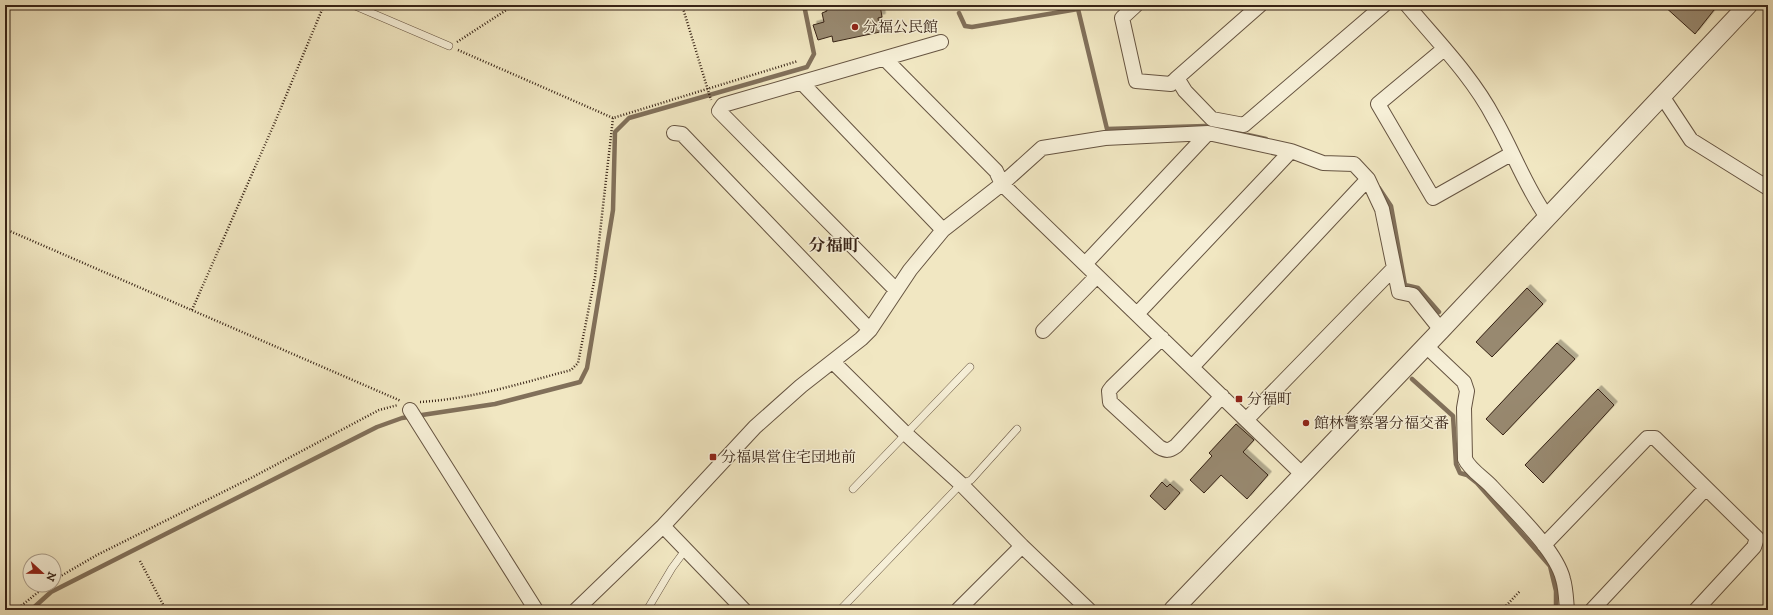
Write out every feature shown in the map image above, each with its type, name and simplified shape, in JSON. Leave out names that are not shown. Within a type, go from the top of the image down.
[{"type":"street","points":[[1136,5],[1122,18],[1136,81],[1171,84],[1260,5]]},
{"type":"street","points":[[1177,78],[1185,92],[1212,119],[1244,125],[1384,5]]},
{"type":"street","points":[[1407,5],[1478,92],[1495,118],[1511,154],[1547,217]]},
{"type":"street","points":[[1173,610],[1441,330],[1748,5]]},
{"type":"street","points":[[896,290],[719,111],[723,105],[941,42]]},
{"type":"street","points":[[1444,49],[1378,104],[1433,198],[1511,154]]},
{"type":"street","points":[[885,59],[996,172],[1002,184],[1302,474]]},
{"type":"street","points":[[802,83],[943,230]]},
{"type":"street","points":[[1662,96],[1691,140],[1768,188]]},
{"type":"street","points":[[674,133],[682,134],[870,330]]},
{"type":"street","points":[[1085,264],[1208,134]]},
{"type":"street","points":[[576,610],[663,526],[755,427],[785,400],[861,339],[870,330],[896,290],[927,248],[943,230],[1002,184],[1042,148],[1106,138],[1208,134],[1290,152],[1322,163],[1354,164],[1368,180],[1382,209],[1399,292],[1414,295],[1441,330]]},
{"type":"street","points":[[1137,314],[1290,152]]},
{"type":"street","points":[[1192,367],[1368,180]]},
{"type":"street","points":[[1246,420],[1394,268]]},
{"type":"street","points":[[1043,331],[1097,276]]},
{"type":"street","points":[[1162,338],[1112,387],[1109,392],[1110,402],[1159,447],[1166,451],[1176,446],[1222,396]]},
{"type":"street","points":[[1425,345],[1464,382],[1467,391],[1464,408],[1465,458],[1467,463],[1501,497],[1544,545],[1555,562],[1563,579],[1567,610]]},
{"type":"street","points":[[833,362],[906,434],[961,484],[1022,546],[1089,610]]},
{"type":"street","points":[[412,411],[536,610]]},
{"type":"street","points":[[1544,545],[1646,438],[1655,438],[1758,538],[1754,547],[1696,610]]},
{"type":"street","points":[[1592,610],[1706,488]]},
{"type":"street","points":[[663,526],[744,610]]},
{"type":"street","points":[[958,610],[1022,546]]},
{"type":"lane","points":[[353,5],[450,46]]},
{"type":"lane","points":[[853,489],[970,366]]},
{"type":"lane","points":[[840,610],[961,484],[971,480],[1017,430]]},
{"type":"lane","points":[[647,610],[672,568],[686,549]]},
{"type":"path","points":[[192,310],[275,122],[324,5]]},
{"type":"path","points":[[450,46],[514,5]]},
{"type":"path","points":[[682,5],[710,100]]},
{"type":"path","points":[[450,46],[613,118],[798,62]]},
{"type":"path","points":[[62,575],[97,555],[251,478],[380,410],[412,411],[442,401],[486,392],[571,370],[578,363],[595,277],[613,118]]},
{"type":"path","points":[[5,229],[192,310],[412,411]]},
{"type":"path","points":[[140,562],[166,610]]},
{"type":"path","points":[[1502,610],[1520,591]]},
{"type":"path","points":[[10,610],[20,606],[37,593]]},
{"type":"building","name":"分福公民館","points":[[826,5],[880,5],[882,17],[878,18],[880,32],[833,42],[832,36],[818,40],[813,25],[824,22],[822,13],[827,11]]},
{"type":"building","points":[[1663,5],[1718,5],[1695,34]]},
{"type":"building","points":[[1527,288],[1543,304],[1492,357],[1476,342]]},
{"type":"building","points":[[1557,343],[1575,359],[1503,435],[1486,419]]},
{"type":"building","points":[[1598,389],[1614,405],[1543,483],[1525,465]]},
{"type":"building","points":[[1236,424],[1254,440],[1243,452],[1268,475],[1247,499],[1221,475],[1204,493],[1190,480],[1212,456],[1209,453]]},
{"type":"building","points":[[1162,482],[1167,487],[1170,484],[1180,493],[1165,510],[1150,496]]},
{"type":"waterway","points":[[31,610],[51,592],[377,427],[402,418],[495,404],[580,382],[587,368],[613,210],[615,132],[629,118],[807,67],[814,54],[804,5]]},
{"type":"waterway","points":[[959,13],[965,26],[972,27],[1078,9],[1107,129],[1205,126]]},
{"type":"waterway","points":[[1248,135],[1266,139]]},
{"type":"waterway","points":[[1379,188],[1391,206],[1405,285],[1418,288],[1439,312]]},
{"type":"waterway","points":[[1412,379],[1453,416],[1456,464],[1460,473],[1467,475],[1477,483],[1550,566],[1556,591],[1556,610]]},
{"type":"place","name":"分福公民館","points":[[855,27]]},
{"type":"place","name":"分福町","points":[[1239,399]]},
{"type":"place","name":"館林警察署分福交番","points":[[1306,423]]},
{"type":"place","name":"分福県営住宅団地前","points":[[713,457]]},
{"type":"district","name":"分福町","points":[[834,246]]}]
